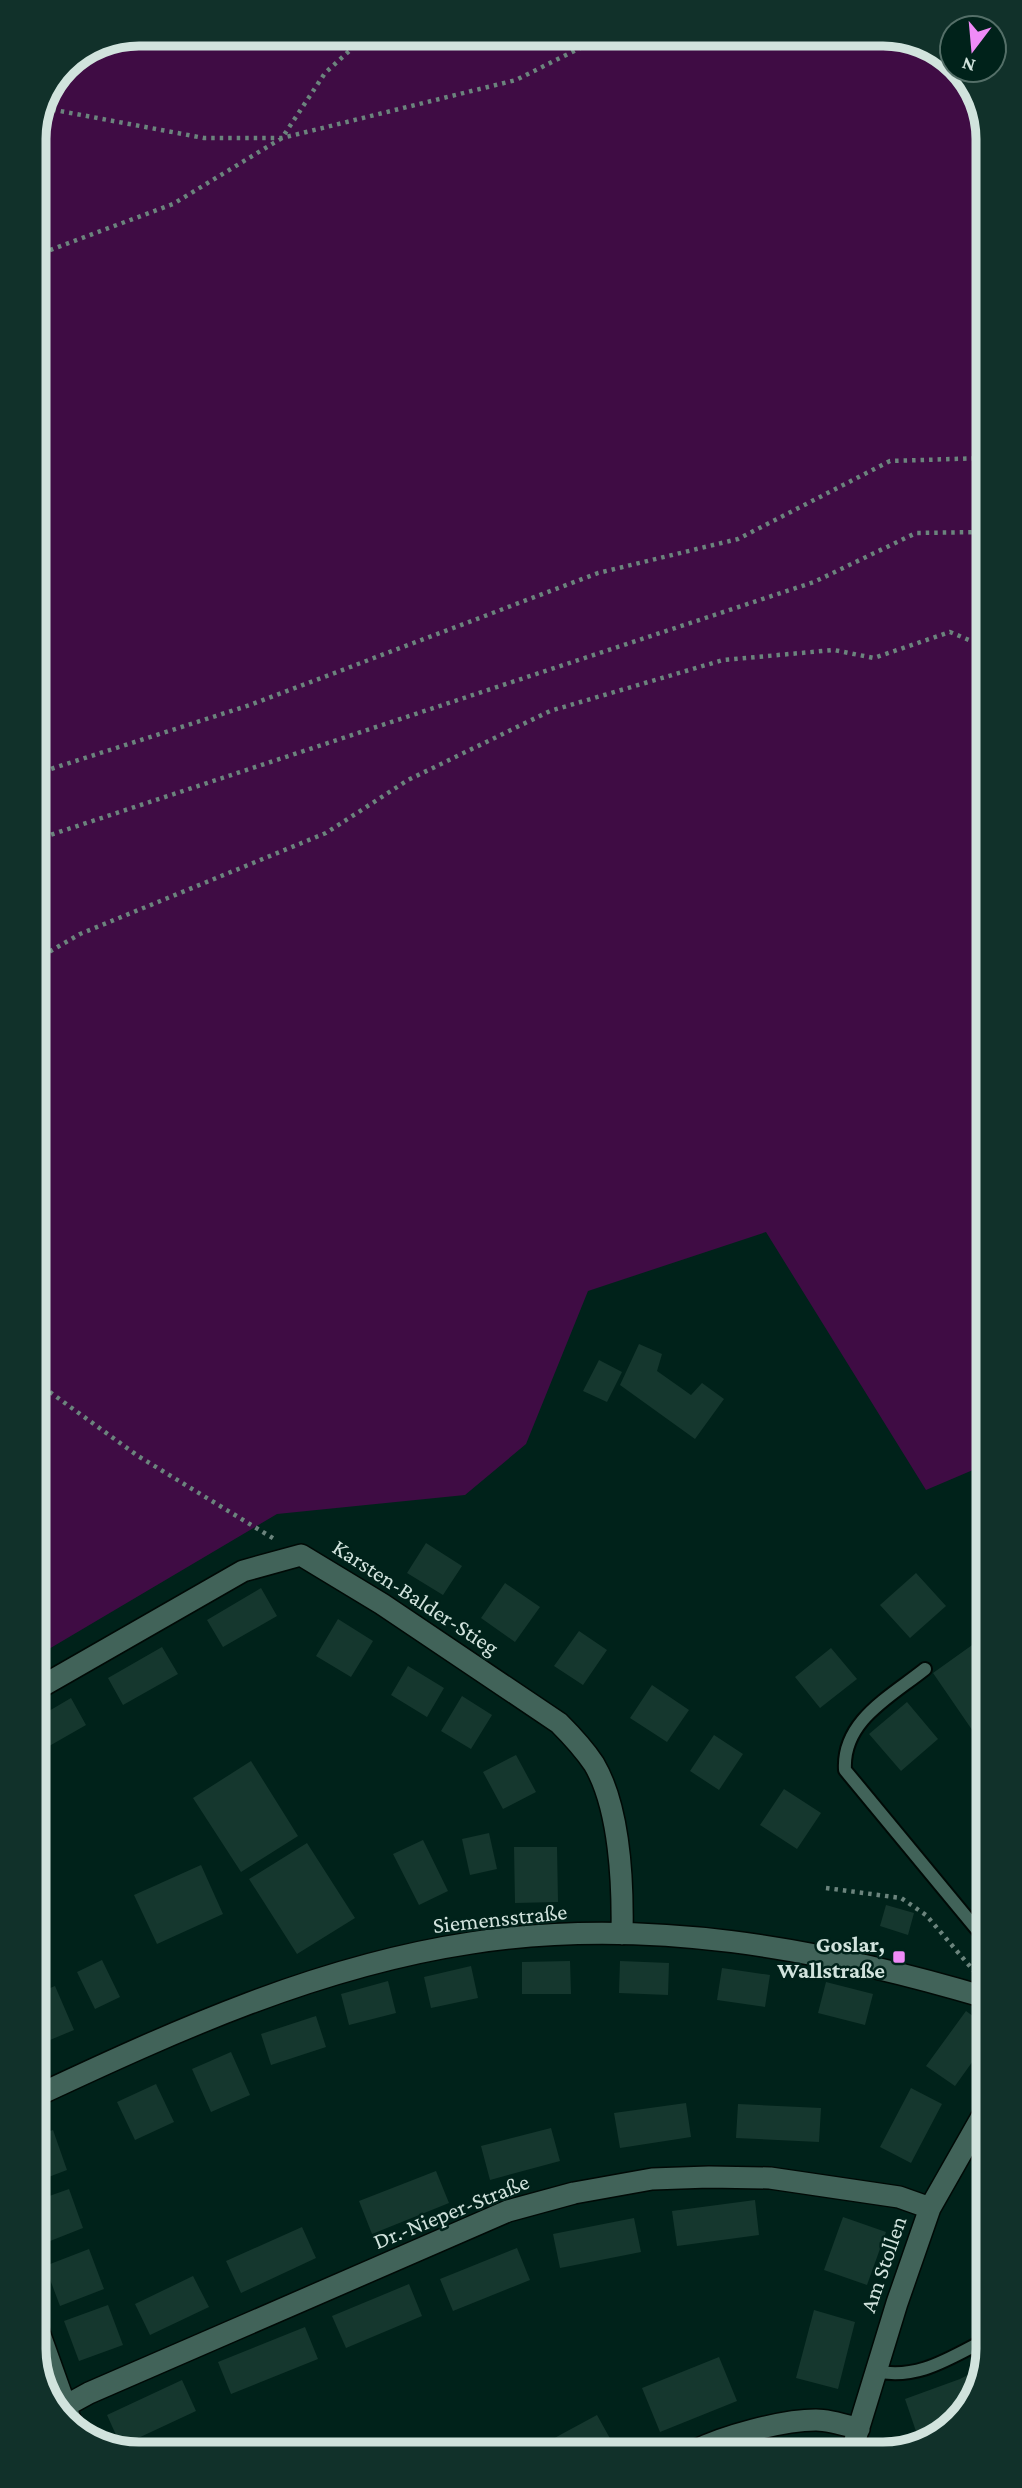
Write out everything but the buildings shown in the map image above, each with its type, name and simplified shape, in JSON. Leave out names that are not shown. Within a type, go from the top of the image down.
[{"type":"street","name":"Karsten-Balder-Stieg","points":[[45,1684],[243,1571],[301,1555],[382,1604],[559,1723],[579,1743],[595,1766],[607,1794],[617,1853],[622,1934]]},
{"type":"street","name":"Siemensstraße","points":[[45,2092],[189,2026],[288,1989],[382,1961],[471,1943],[541,1936],[622,1934],[746,1942],[843,1958],[976,1994]]},
{"type":"street","name":"Am Stollen","points":[[856,2440],[875,2371],[930,2208],[976,2127]]},
{"type":"street","name":"Dr.-Nieper-Straße","points":[[65,2405],[508,2211],[574,2193],[652,2179],[770,2178],[899,2197],[930,2208]]},
{"type":"street","points":[[46,2354],[58,2395]]},
{"type":"street","points":[[714,2442],[798,2421],[818,2420],[856,2440]]},
{"type":"lane","points":[[925,1669],[855,1727],[844,1752],[845,1770],[976,1928]]},
{"type":"lane","points":[[875,2371],[891,2375],[927,2370],[976,2345]]},
{"type":"path","points":[[46,252],[173,204],[282,138],[325,73],[355,46]]},
{"type":"path","points":[[51,109],[204,138],[282,138],[516,80],[584,46]]},
{"type":"path","points":[[46,771],[250,705],[598,573],[738,539],[890,461],[976,458]]},
{"type":"path","points":[[46,836],[814,582],[916,533],[976,532]]},
{"type":"path","points":[[46,954],[80,934],[326,833],[408,780],[550,711],[723,660],[834,650],[874,658],[950,632],[976,640]]},
{"type":"path","points":[[45,1389],[138,1456],[301,1555]]},
{"type":"path","points":[[827,1888],[901,1898],[926,1915],[974,1969],[976,1982]]},
{"type":"shaded area","points":[[120,47],[902,47],[938,64],[938,84],[958,84],[967,97],[976,126],[976,1469],[926,1490],[766,1232],[588,1291],[526,1444],[465,1495],[277,1514],[45,1651],[46,133],[49,115],[55,97],[77,69],[92,58]]},
{"type":"place","name":"Goslar, Wallstraße","points":[[899,1957]]}]
